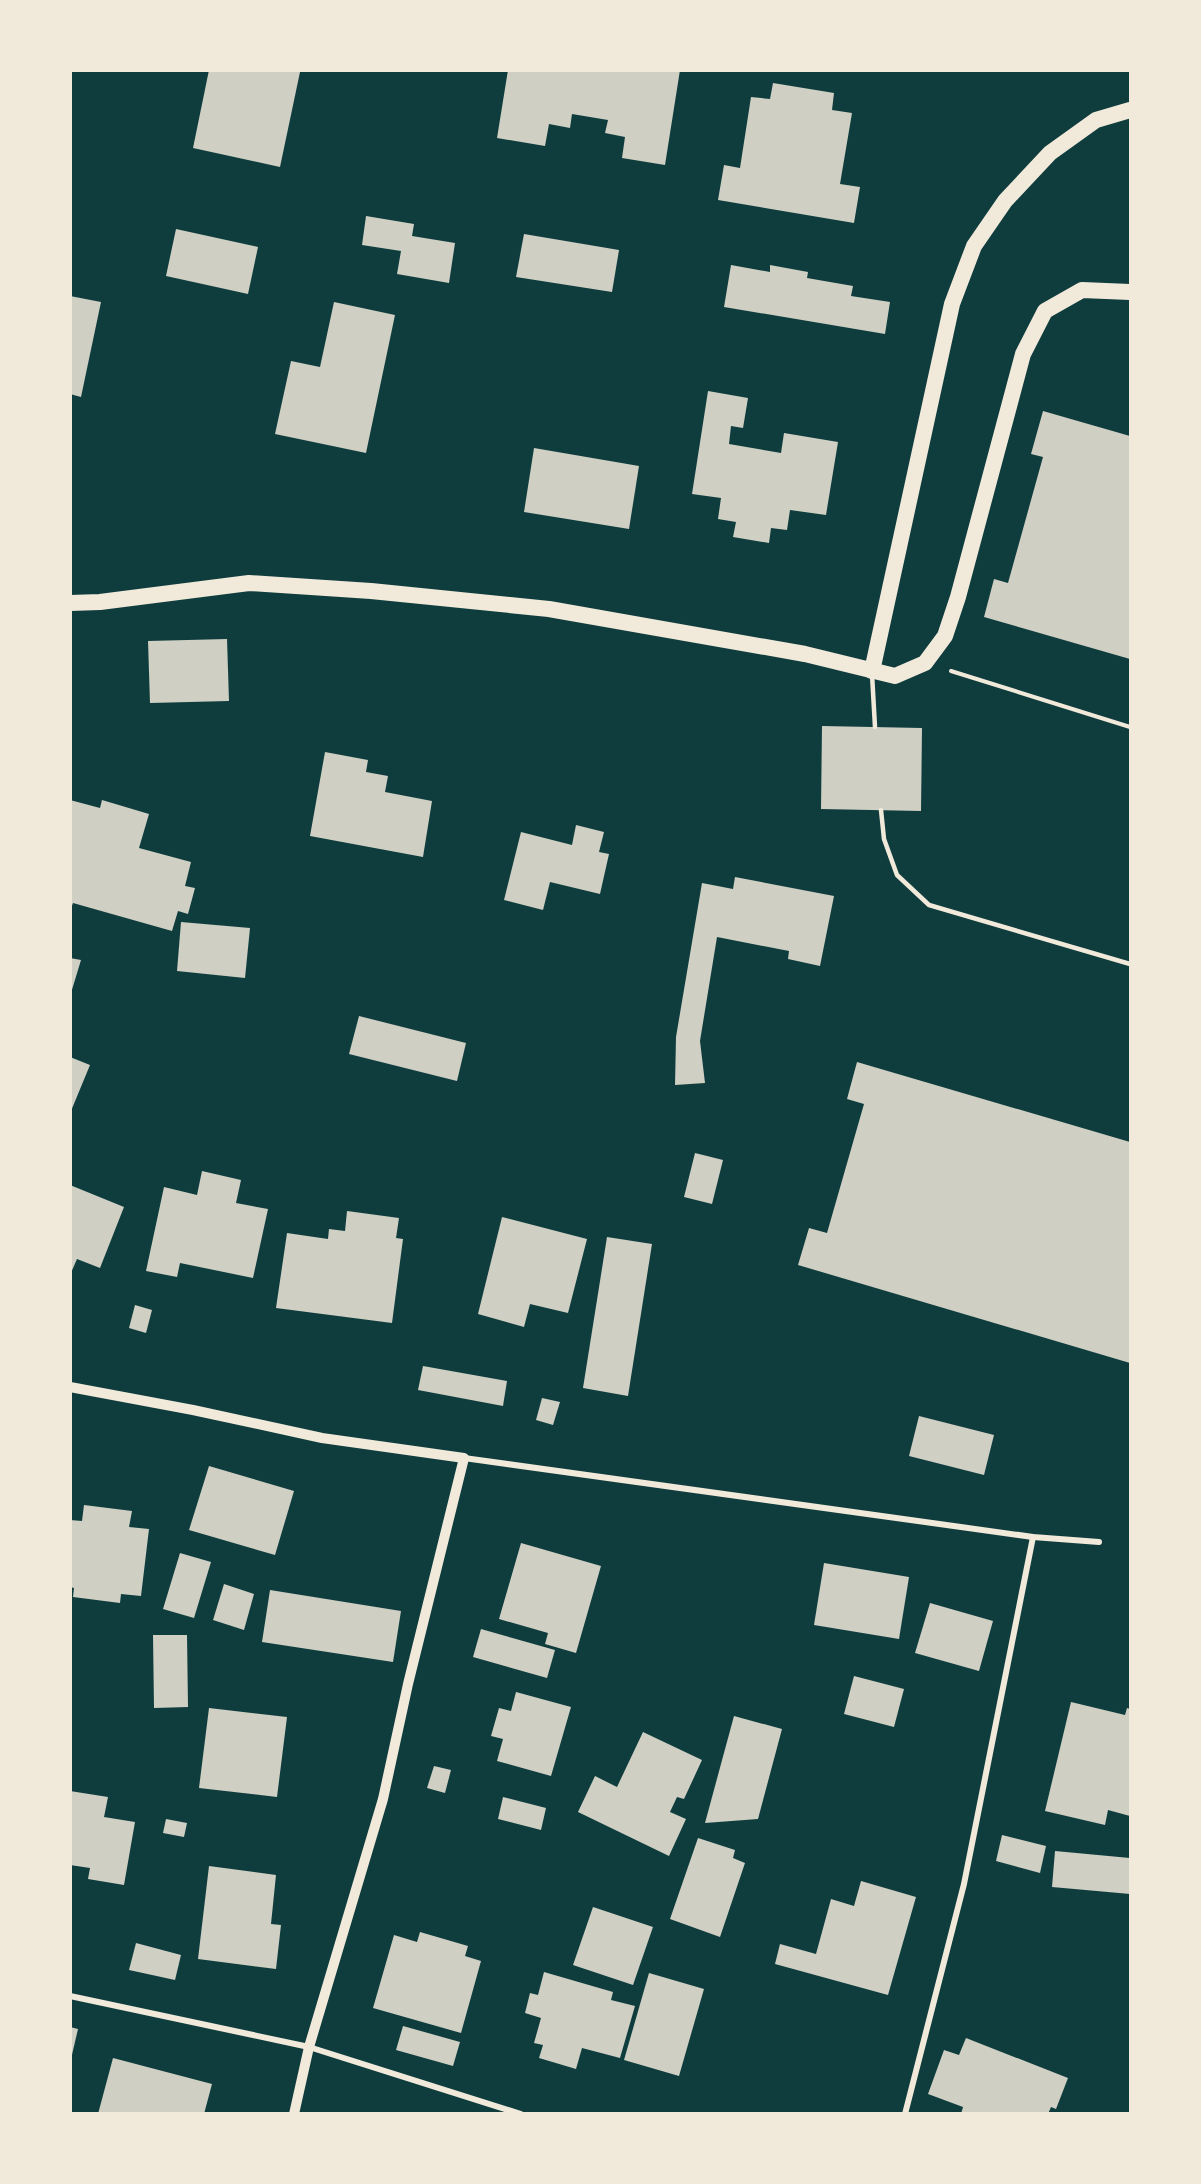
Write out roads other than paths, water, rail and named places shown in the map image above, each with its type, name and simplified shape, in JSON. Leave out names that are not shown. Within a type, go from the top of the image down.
[{"type":"highway","points":[[872,671],[952,304],[974,246],[1005,201],[1050,153],[1096,120],[1131,110]]},
{"type":"highway","points":[[70,603],[100,602],[249,583],[371,591],[549,609],[805,654],[895,676],[925,663],[945,636],[958,597],[1023,354],[1045,311],[1082,290],[1131,292]]},
{"type":"street","points":[[70,1387],[193,1410],[322,1438],[1033,1537],[1099,1542]]},
{"type":"street","points":[[294,2114],[309,2047],[383,1799],[408,1684],[464,1458]]},
{"type":"street","points":[[905,2114],[964,1884],[1033,1537]]},
{"type":"street","points":[[70,1996],[309,2047],[521,2114]]},
{"type":"lane","points":[[872,671],[875,727]]},
{"type":"lane","points":[[881,810],[884,839],[897,875],[929,905],[1131,964]]}]
